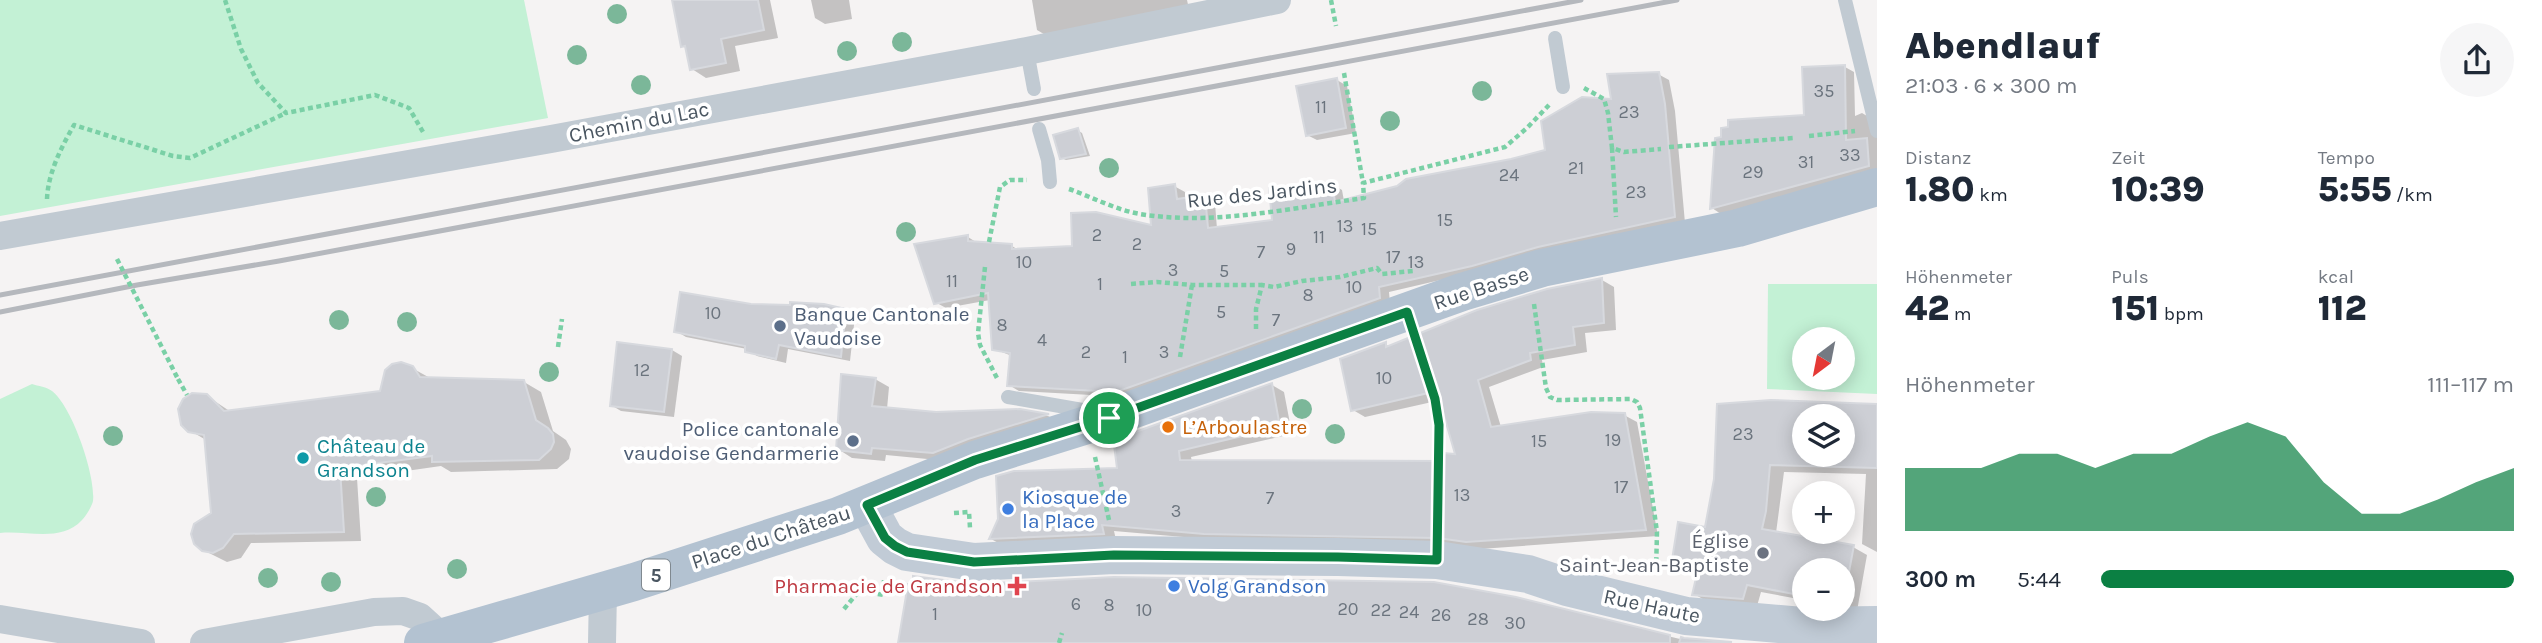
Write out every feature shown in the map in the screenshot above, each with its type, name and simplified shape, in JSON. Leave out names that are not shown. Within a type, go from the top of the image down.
[{"type":"main road","name":"Rue Basse","points":[[975,460],[1101,434],[1462,292],[1542,268],[1738,228],[1877,187]]},
{"type":"main road","name":"Place du Château","points":[[433,640],[603,591],[867,505],[975,460]]},
{"type":"street","name":"Chemin du Lac","points":[[0,236],[1027,51],[1276,0]]},
{"type":"street","name":"Rue Haute","points":[[867,505],[885,538],[907,552],[974,562],[1114,555],[1437,560],[1528,574],[1567,587],[1686,616],[1731,622],[1802,626],[1877,625]]},
{"type":"street","points":[[602,643],[603,591]]},
{"type":"street","points":[[204,643],[374,612],[403,611],[420,617],[433,640]]},
{"type":"street","points":[[0,619],[141,643]]},
{"type":"lane","points":[[1845,0],[1877,129]]},
{"type":"lane","points":[[1555,38],[1563,87]]},
{"type":"lane","points":[[1027,51],[1034,89]]},
{"type":"lane","points":[[1039,129],[1048,160],[1050,182]]},
{"type":"lane","points":[[1008,397],[1087,410],[1101,434]]},
{"type":"path","points":[[225,0],[241,49],[258,83],[286,113]]},
{"type":"path","points":[[1331,0],[1336,26]]},
{"type":"path","points":[[1344,73],[1363,183]]},
{"type":"path","points":[[1563,87],[1578,86],[1591,90],[1604,99],[1612,148],[1616,224]]},
{"type":"path","name":"Rue des Jardins","points":[[989,242],[998,194],[1004,183],[1010,180],[1050,182],[1138,213],[1194,218],[1231,216],[1364,198],[1363,183],[1505,147],[1527,128],[1563,87]]},
{"type":"path","points":[[45,228],[47,188],[59,152],[74,125],[163,153],[190,158],[286,113],[375,95],[409,108],[420,125],[432,160]]},
{"type":"path","points":[[1810,136],[1877,129]]},
{"type":"path","points":[[1669,147],[1793,138]]},
{"type":"path","points":[[1612,148],[1624,152],[1661,149]]},
{"type":"path","points":[[117,259],[187,395]]},
{"type":"path","points":[[985,267],[979,319],[980,345],[1008,397]]},
{"type":"path","points":[[1131,284],[1157,282],[1274,287],[1340,277],[1377,268],[1382,274],[1413,269]]},
{"type":"path","points":[[1178,366],[1192,285]]},
{"type":"path","points":[[1256,333],[1256,309],[1262,285]]},
{"type":"path","points":[[1533,298],[1546,388],[1550,397],[1557,400],[1631,399],[1637,402],[1640,408],[1657,532],[1655,608]]},
{"type":"path","points":[[1407,312],[1435,399],[1439,425],[1437,560]]},
{"type":"path","points":[[558,347],[562,319]]},
{"type":"path","points":[[1101,434],[1114,555]]},
{"type":"path","points":[[954,513],[969,512]]},
{"type":"path","points":[[844,609],[859,591],[884,595],[884,577]]},
{"type":"path","points":[[1059,643],[1062,633]]},
{"type":"green space","points":[[0,0],[524,0],[548,118],[0,216]]},
{"type":"green space","points":[[1768,284],[1877,284],[1877,394],[1767,389]]},
{"type":"green space","points":[[32,384],[52,391],[60,399],[75,426],[91,475],[93,501],[82,520],[64,531],[43,534],[0,533],[0,399]]},
{"type":"building","points":[[672,0],[758,0],[764,30],[721,39],[726,63],[690,70],[685,46],[681,47]]},
{"type":"building","points":[[1845,65],[1846,140],[1867,138],[1869,166],[1710,209],[1715,138],[1721,137],[1721,128],[1728,127],[1728,120],[1804,115],[1802,67]]},
{"type":"building","points":[[1659,72],[1665,104],[1675,217],[1538,247],[1472,266],[1379,287],[1380,298],[1116,392],[1007,386],[1010,353],[992,350],[988,293],[934,304],[914,244],[968,235],[968,241],[1012,244],[1012,249],[1072,246],[1071,213],[1096,212],[1151,225],[1148,188],[1175,184],[1177,199],[1205,195],[1208,228],[1272,220],[1269,188],[1332,182],[1335,202],[1397,186],[1406,179],[1545,150],[1541,121],[1582,97],[1611,99],[1607,74]]},
{"type":"building","points":[[1337,78],[1346,128],[1306,136],[1296,86]]},
{"type":"building","points":[[1078,128],[1086,154],[1060,159],[1053,135]]},
{"type":"building","points":[[1602,278],[1604,323],[1573,327],[1575,345],[1530,353],[1531,360],[1478,380],[1491,427],[1591,412],[1625,413],[1646,530],[1466,542],[1438,538],[1204,534],[1102,525],[1104,534],[989,539],[998,519],[996,476],[1014,471],[1117,468],[1114,445],[1138,431],[1272,383],[1280,427],[1179,451],[1180,460],[1443,461],[1444,453],[1455,454],[1437,391],[1351,411],[1340,359],[1386,342],[1386,347],[1477,310],[1547,289]]},
{"type":"building","points":[[680,292],[751,304],[790,305],[790,302],[824,304],[846,309],[841,357],[779,345],[776,359],[745,352],[745,346],[674,332]]},
{"type":"building","points":[[617,342],[672,349],[664,412],[610,406]]},
{"type":"building","name":"Château de Grandson","points":[[401,362],[413,366],[420,377],[524,380],[536,420],[553,434],[551,449],[539,460],[432,462],[432,456],[340,468],[344,532],[234,534],[223,548],[213,553],[202,551],[194,544],[191,534],[194,524],[211,513],[204,435],[188,432],[181,425],[178,409],[183,399],[192,393],[207,394],[224,411],[380,391],[385,370],[392,364]]},
{"type":"building","points":[[841,374],[876,378],[872,406],[936,412],[1020,409],[1049,414],[968,439],[933,453],[872,448],[871,454],[836,450]]},
{"type":"building","points":[[1771,400],[1877,404],[1877,468],[1841,467],[1855,467],[1855,404],[1792,404],[1792,466],[1770,465],[1762,529],[1792,534],[1792,544],[1854,545],[1852,558],[1792,558],[1792,594],[1747,585],[1743,599],[1692,595],[1699,565],[1672,560],[1678,522],[1705,527],[1714,479],[1717,404]]},
{"type":"building","points":[[913,576],[975,584],[1114,577],[1434,582],[1516,597],[1670,635],[1670,643],[898,643],[908,584],[913,584]]},
{"type":"building","points":[[1681,637],[1684,638],[1732,642],[1679,643]]},
{"type":"railway","points":[[0,295],[1581,0]]},
{"type":"railway","points":[[0,312],[1677,0]]},
{"type":"place","name":"Banque Cantonale Vaudoise","points":[[780,326]]},
{"type":"place","name":"L’Arboulastre","points":[[1168,427]]},
{"type":"place","name":"Police cantonale vaudoise Gendarmerie","points":[[853,441]]},
{"type":"place","name":"Château de Grandson","points":[[303,458]]},
{"type":"place","name":"Kiosque de la Place","points":[[1008,509]]},
{"type":"place","name":"Église Saint-Jean-Baptiste","points":[[1763,553]]},
{"type":"place","name":"Pharmacie de Grandson","points":[[1017,586]]},
{"type":"place","name":"Volg Grandson","points":[[1174,586]]},
{"type":"route","points":[[1407,312],[1435,399],[1439,425],[1437,560],[1114,555],[974,562],[907,552],[895,546],[885,538],[874,522],[867,505],[975,460],[1109,418],[1407,312]]}]
